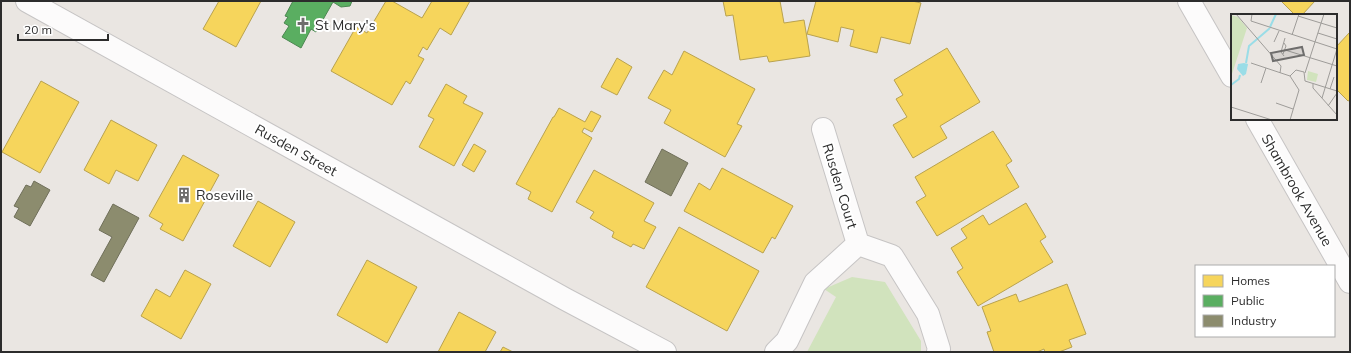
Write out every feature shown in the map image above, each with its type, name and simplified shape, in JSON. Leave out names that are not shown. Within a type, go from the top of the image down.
[{"type":"street","name":"Rusden Street","points":[[27,1],[566,299],[665,352]]},
{"type":"street","points":[[1189,1],[1231,74]]},
{"type":"street","name":"Shambrook Avenue","points":[[1257,120],[1350,282]]},
{"type":"street","name":"Rusden Court","points":[[823,129],[858,244]]},
{"type":"street","name":"Rusden Court","points":[[776,352],[787,341],[815,283],[858,244]]},
{"type":"street","name":"Rusden Court","points":[[858,244],[892,256],[928,314],[939,350],[938,352]]},
{"type":"green space","points":[[852,277],[885,282],[921,341],[921,352],[807,352],[836,297],[824,289]]},
{"type":"building: Homes","points":[[219,1],[261,1],[236,47],[203,29]]},
{"type":"building: Homes","points":[[386,1],[392,1],[422,18],[432,1],[470,1],[451,35],[440,28],[427,50],[423,47],[418,56],[424,59],[410,84],[406,81],[392,105],[331,71],[356,27],[367,33]]},
{"type":"building: Homes","points":[[723,1],[780,1],[784,23],[804,20],[810,56],[769,62],[767,56],[740,60],[733,15],[726,16]]},
{"type":"building: Homes","points":[[816,1],[912,1],[921,3],[910,44],[881,37],[877,53],[850,46],[854,30],[841,27],[838,42],[807,34]]},
{"type":"building: Homes","points":[[1281,1],[1315,1],[1303,14],[1294,14]]},
{"type":"building: Homes","points":[[1350,32],[1350,100],[1348,101],[1337,90],[1337,46]]},
{"type":"building: Homes","points":[[947,48],[980,102],[940,126],[947,138],[913,158],[893,125],[907,117],[896,99],[903,95],[894,80]]},
{"type":"building: Homes","points":[[684,51],[755,89],[737,124],[742,126],[725,157],[664,123],[671,110],[648,98],[664,70],[672,75]]},
{"type":"building: Homes","points":[[617,58],[632,67],[617,95],[601,87]]},
{"type":"building: Homes","points":[[41,81],[79,102],[40,173],[2,152]]},
{"type":"building: Homes","points":[[446,84],[467,96],[463,103],[483,113],[454,166],[419,147],[434,119],[428,116]]},
{"type":"building: Homes","points":[[559,108],[585,122],[591,111],[601,116],[592,132],[584,128],[582,132],[592,138],[552,212],[528,199],[531,192],[516,184]]},
{"type":"building: Homes","points":[[111,120],[157,145],[138,181],[116,170],[109,184],[84,170]]},
{"type":"building: Homes","points":[[993,131],[1012,161],[1006,165],[1019,187],[937,236],[916,202],[926,196],[915,177]]},
{"type":"building: Homes","points":[[474,144],[486,151],[474,172],[462,165]]},
{"type":"building: Homes","name":"Roseville","points":[[183,155],[219,175],[183,241],[160,229],[163,224],[149,216]]},
{"type":"building: Homes","points":[[722,168],[793,206],[775,239],[772,237],[763,253],[684,211],[699,183],[710,190]]},
{"type":"building: Homes","points":[[594,170],[654,203],[644,221],[656,227],[644,249],[633,244],[631,247],[612,237],[614,232],[590,218],[594,212],[576,202]]},
{"type":"building: Homes","points":[[258,201],[295,222],[270,267],[233,246]]},
{"type":"building: Homes","points":[[1026,203],[1046,237],[1040,241],[1053,262],[978,306],[957,272],[963,268],[951,248],[967,238],[961,229],[983,215],[989,225]]},
{"type":"building: Homes","points":[[679,227],[759,271],[727,331],[646,287]]},
{"type":"building: Homes","points":[[367,260],[417,287],[387,343],[337,315]]},
{"type":"building: Homes","points":[[185,270],[211,284],[181,339],[141,316],[156,289],[170,297]]},
{"type":"building: Homes","points":[[1067,284],[1086,334],[1069,340],[1072,347],[1059,352],[1045,352],[1044,349],[1037,352],[994,352],[987,332],[991,331],[982,307],[1016,294],[1019,302]]},
{"type":"building: Homes","points":[[459,312],[496,332],[485,352],[438,352]]},
{"type":"building: Homes","points":[[503,347],[513,352],[500,352]]},
{"type":"building: Public","name":"St Mary's","points":[[293,1],[352,1],[350,6],[341,7],[333,2],[316,32],[311,29],[301,48],[282,37],[289,26],[284,23],[288,17],[285,16]]},
{"type":"building: Industry","points":[[662,149],[688,163],[671,196],[645,182]]},
{"type":"building: Industry","points":[[34,181],[50,190],[30,226],[14,217],[19,208],[14,206],[26,185],[31,187]]},
{"type":"building: Industry","points":[[113,204],[139,218],[104,282],[91,275],[112,237],[99,230]]},
{"type":"place","name":"St Mary's","points":[[303,25]]},
{"type":"place","name":"Roseville","points":[[184,195]]}]
